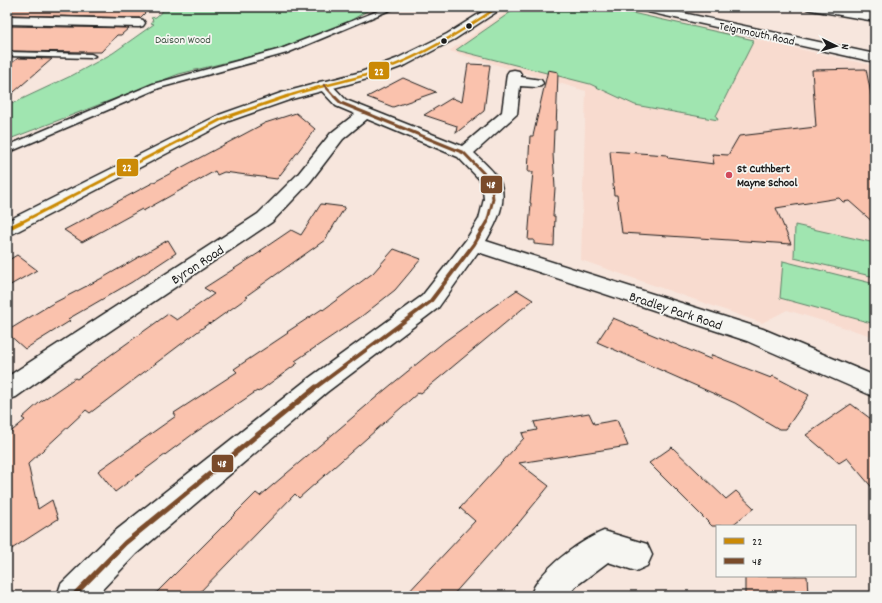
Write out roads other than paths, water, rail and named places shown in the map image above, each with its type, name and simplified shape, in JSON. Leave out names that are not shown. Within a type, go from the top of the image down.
[{"type":"street","points":[[7,229],[224,118],[257,106],[324,85],[366,75],[396,64],[450,37],[498,7]]},
{"type":"street","name":"Teignmouth Road","points":[[639,7],[875,58]]},
{"type":"street","points":[[811,7],[875,17]]},
{"type":"street","points":[[838,12],[875,24]]},
{"type":"street","points":[[7,20],[139,23]]},
{"type":"street","points":[[464,153],[509,114],[514,78],[536,83]]},
{"type":"street","points":[[73,596],[125,543],[318,385],[430,302],[474,244],[489,219],[494,200],[491,181],[464,153],[341,103],[324,85]]},
{"type":"street","name":"Byron Road","points":[[7,390],[90,333],[265,218],[304,178],[337,136],[365,113]]},
{"type":"street","name":"Bradley Park Road","points":[[474,244],[754,335],[875,387]]},
{"type":"street","points":[[547,596],[565,575],[604,546],[636,555]]},
{"type":"lane","points":[[7,150],[156,86],[284,51],[394,7]]},
{"type":"lane","points":[[7,54],[90,56]]},
{"type":"place","name":"St Cuthbert Mayne School","points":[[729,175]]},
{"type":"park label","name":"Daison Wood","points":[[183,39]]}]
